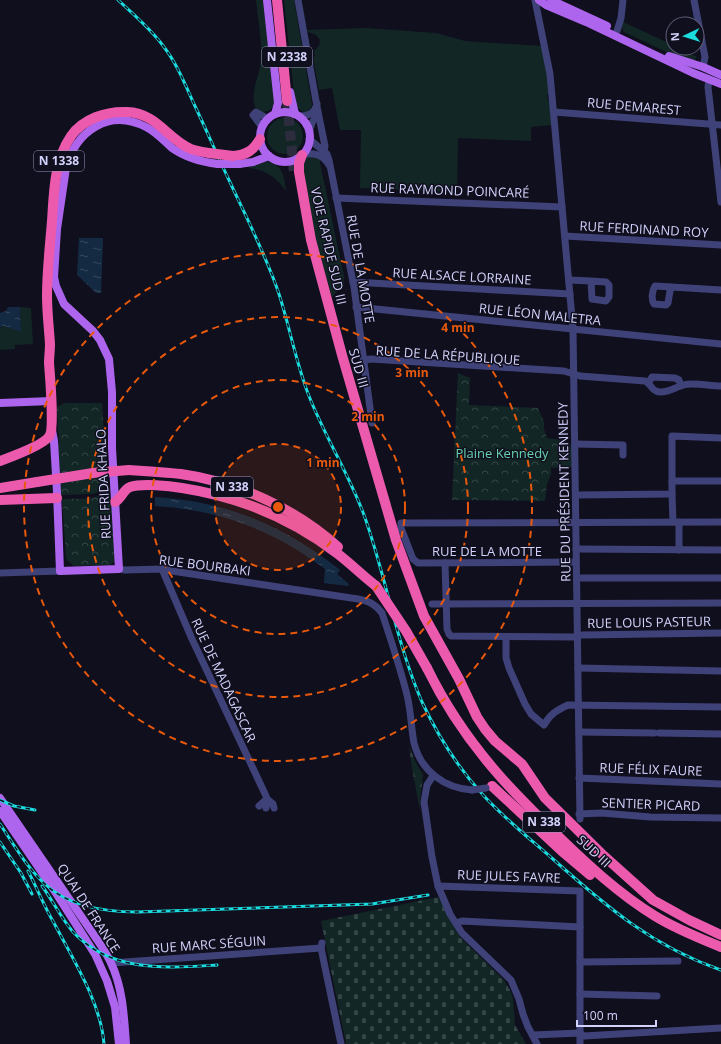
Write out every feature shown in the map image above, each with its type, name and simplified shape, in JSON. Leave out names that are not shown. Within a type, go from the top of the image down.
[{"type":"highway","points":[[272,0],[273,11]]},
{"type":"highway","points":[[277,0],[287,101]]},
{"type":"highway","name":"N 1338","points":[[52,430],[47,298],[52,220],[56,174],[61,155],[72,135],[78,128],[97,117],[108,113],[128,112],[147,117],[191,149],[236,160],[251,151],[260,139]]},
{"type":"highway","name":"VOIE RAPIDE SUD III","points":[[302,154],[299,163],[299,172],[311,240],[333,319]]},
{"type":"highway","points":[[294,172],[299,210],[307,244],[328,316],[333,319]]},
{"type":"highway","name":"SUD III","points":[[333,319],[396,540],[424,616],[459,679],[477,717],[495,741],[522,764],[545,798],[604,856],[653,900],[689,920],[721,935]]},
{"type":"highway","points":[[0,461],[45,441],[52,430]]},
{"type":"highway","name":"N 338","points":[[0,488],[93,473],[129,470],[182,474],[212,480],[250,492],[310,524],[349,556],[376,586]]},
{"type":"highway","points":[[115,502],[120,499],[122,493],[136,486],[171,486],[224,496],[257,507],[288,520],[340,555],[376,586]]},
{"type":"highway","points":[[0,500],[56,498]]},
{"type":"highway","name":"SUD III","points":[[376,586],[406,631],[446,704],[460,725],[498,774],[586,863],[631,900],[656,917],[677,928],[721,947]]},
{"type":"highway","points":[[489,787],[580,867],[612,891],[631,900]]},
{"type":"main road","name":"N 2338","points":[[267,0],[278,104],[272,116]]},
{"type":"main road","name":"N 2338","points":[[282,0],[290,93],[297,115]]},
{"type":"main road","points":[[539,0],[546,5],[586,22],[690,72],[721,84]]},
{"type":"main road","points":[[551,0],[679,60],[703,67],[721,75]]},
{"type":"main road","points":[[270,26],[273,11]]},
{"type":"main road","points":[[283,112],[297,115],[306,124],[309,136],[308,145],[302,154],[296,159],[286,162],[274,160],[263,150],[260,139],[262,127],[272,116],[283,112]]},
{"type":"main road","name":"RUE FRIDA KHALO","points":[[120,569],[112,442],[112,398],[110,369],[105,350],[93,331],[64,304],[56,286],[54,277],[64,176],[71,153],[80,139],[87,132],[101,123],[110,121],[124,120],[141,124],[157,133],[171,147],[189,157],[213,163],[236,160]]},
{"type":"main road","name":"N 1338","points":[[236,160],[246,164],[269,156]]},
{"type":"main road","points":[[0,403],[50,401]]},
{"type":"main road","points":[[52,430],[54,441],[60,571]]},
{"type":"main road","name":"RUE BOURBAKI","points":[[60,571],[120,569]]},
{"type":"main road","name":"QUAI DE FRANCE","points":[[0,798],[98,941],[111,963],[122,1000],[126,1044]]},
{"type":"main road","name":"QUAI DE FRANCE","points":[[0,811],[66,908],[91,948],[103,971],[115,1007],[119,1044]]},
{"type":"main road","points":[[66,908],[76,916],[103,957],[111,963],[106,966],[103,971]]},
{"type":"street","name":"RUE DE LA MOTTE","points":[[298,0],[325,146],[324,151],[328,156],[352,282],[372,423]]},
{"type":"street","name":"RUE DU PRÉSIDENT KENNEDY","points":[[535,0],[550,74],[573,329],[572,374],[576,495],[580,817]]},
{"type":"street","points":[[617,31],[621,18],[623,0]]},
{"type":"street","points":[[694,0],[705,57],[703,67]]},
{"type":"street","points":[[710,80],[708,84],[720,198]]},
{"type":"street","points":[[297,115],[306,116],[312,114],[317,104]]},
{"type":"street","points":[[262,127],[253,115],[256,112],[272,116]]},
{"type":"street","points":[[318,112],[312,123],[309,136],[324,151]]},
{"type":"street","name":"RUE DEMAREST","points":[[554,112],[721,125]]},
{"type":"street","points":[[302,154],[319,154],[324,158],[330,167]]},
{"type":"street","name":"RUE RAYMOND POINCARÉ","points":[[336,198],[562,207]]},
{"type":"street","name":"RUE FERDINAND ROY","points":[[565,236],[721,245]]},
{"type":"street","points":[[569,280],[591,281]]},
{"type":"street","name":"RUE ALSACE LORRAINE","points":[[352,282],[570,294]]},
{"type":"street","points":[[672,287],[721,290]]},
{"type":"street","name":"RUE LÉON MALETRA","points":[[356,307],[721,344]]},
{"type":"street","name":"RUE DE LA RÉPUBLIQUE","points":[[364,360],[371,359],[455,366],[564,371],[580,376],[645,380],[649,382],[655,391],[662,392],[688,384],[721,386]]},
{"type":"street","name":"RUE DE LA RÉPUBLIQUE","points":[[649,382],[652,378],[675,378],[679,380],[681,386]]},
{"type":"street","points":[[679,550],[672,494],[672,436],[721,438]]},
{"type":"street","points":[[575,444],[623,445],[623,455]]},
{"type":"street","points":[[672,481],[721,481]]},
{"type":"street","points":[[576,495],[672,494]]},
{"type":"street","points":[[576,522],[721,522]]},
{"type":"street","name":"RUE DE LA MOTTE","points":[[576,522],[401,523],[401,528],[413,559],[418,563],[576,562]]},
{"type":"street","points":[[576,549],[721,550]]},
{"type":"street","points":[[445,562],[446,604]]},
{"type":"street","name":"RUE BOURBAKI","points":[[120,569],[162,569],[358,599],[374,604],[382,613],[408,698],[416,748],[422,761],[433,776]]},
{"type":"street","name":"RUE DE MADAGASCAR","points":[[162,569],[192,639],[267,799],[273,804],[274,808]]},
{"type":"street","name":"RUE BOURBAKI","points":[[0,573],[60,571]]},
{"type":"street","points":[[577,578],[721,578]]},
{"type":"street","points":[[432,604],[721,603]]},
{"type":"street","name":"RUE LOUIS PASTEUR","points":[[446,604],[447,629],[451,636],[577,637],[582,635],[721,633]]},
{"type":"street","points":[[506,637],[506,658],[509,668],[531,714],[544,725],[550,716],[559,709],[568,705],[721,707]]},
{"type":"street","points":[[578,668],[721,671]]},
{"type":"street","points":[[578,732],[721,734]]},
{"type":"street","points":[[489,787],[472,790],[455,787],[442,782],[433,776],[426,785],[424,802],[432,857],[438,886],[450,914],[462,933],[472,944],[511,980],[520,999],[523,1014],[537,1044]]},
{"type":"street","name":"RUE FÉLIX FAURE","points":[[579,778],[721,784]]},
{"type":"street","points":[[263,807],[267,799]]},
{"type":"street","name":"SENTIER PICARD","points":[[580,817],[602,814],[650,817],[721,818]]},
{"type":"street","name":"RUE JULES FAVRE","points":[[438,886],[580,891],[580,927]]},
{"type":"street","points":[[456,923],[462,921],[580,927],[580,1044]]},
{"type":"street","name":"RUE MARC SÉGUIN","points":[[111,963],[321,945],[341,1044]]},
{"type":"street","points":[[580,962],[678,961]]},
{"type":"street","points":[[580,994],[657,996]]},
{"type":"street","points":[[533,1035],[580,1033],[584,1036],[721,1028]]},
{"type":"green space","points":[[256,0],[264,0],[275,102],[271,109],[261,112],[258,112],[254,100],[255,86],[261,60]]},
{"type":"green space","points":[[284,0],[294,0],[312,104],[309,111],[306,112],[301,111],[295,103]]},
{"type":"green space","points":[[623,22],[665,41],[665,51],[624,32],[622,28]]},
{"type":"green space","points":[[366,28],[436,33],[465,41],[542,46],[548,75],[549,93],[547,95],[548,101],[550,102],[552,125],[531,127],[531,141],[458,138],[457,192],[360,188],[361,130],[340,130],[332,88],[319,90],[313,58],[315,56],[314,51],[319,46],[320,40],[316,35],[308,32],[307,30]]},
{"type":"green space","points":[[675,56],[697,57],[693,62]]},
{"type":"green space","points":[[289,118],[298,123],[302,129],[302,143],[298,149],[289,154],[281,154],[272,149],[268,143],[267,132],[272,123],[278,119]]},
{"type":"green space","points":[[308,156],[319,158],[344,277],[344,284],[332,297],[311,224],[303,168],[305,159]]},
{"type":"green space","points":[[267,161],[280,168],[286,191],[266,172],[249,168]]},
{"type":"green space","points":[[20,307],[31,308],[33,344],[15,345],[15,349],[0,350],[0,328],[4,326],[21,332]]},
{"type":"green space","name":"Plaine Kennedy","points":[[458,373],[470,378],[469,405],[538,408],[544,422],[544,429],[547,438],[567,441],[572,448],[572,467],[551,468],[545,501],[452,500]]},
{"type":"green space","points":[[64,403],[102,403],[107,478],[106,484],[96,493],[59,495],[57,407]]},
{"type":"green space","points":[[109,488],[112,488],[116,560],[110,565],[73,566],[66,557],[62,499],[94,497],[105,492]]},
{"type":"green space","points":[[409,746],[423,775],[420,811],[412,768]]},
{"type":"green space","points":[[438,897],[460,937],[504,980],[513,999],[515,1025],[526,1044],[346,1044],[321,921]]},
{"type":"water","points":[[79,238],[103,238],[101,293],[96,293],[77,275]]},
{"type":"water","points":[[8,307],[20,307],[21,332],[4,326],[0,327],[0,313],[6,311]]},
{"type":"water","points":[[155,497],[181,499],[206,504],[254,518],[319,554],[340,570],[337,574],[349,584],[348,586],[324,583],[325,569],[286,543],[245,524],[202,512],[155,506]]},
{"type":"tunnel","points":[[287,101],[294,172]]},
{"type":"railway","points":[[118,0],[154,34],[173,60],[262,251],[279,294],[300,371],[309,396],[364,515],[379,562],[398,633],[413,679],[422,702],[442,739],[457,763],[492,804],[518,829],[593,894],[632,924],[652,937],[673,949],[721,970]]},
{"type":"railway","points":[[0,800],[14,806],[35,810]]},
{"type":"railway","points":[[0,824],[27,864],[46,885],[66,898],[78,903],[90,907],[114,911],[138,912],[372,904],[428,895]]},
{"type":"railway","points":[[0,842],[21,873],[32,894]]},
{"type":"railway","points":[[28,871],[92,997],[98,1013],[104,1044]]},
{"type":"railway","points":[[42,886],[73,932],[88,945],[105,955],[122,961],[159,967],[217,965]]}]
